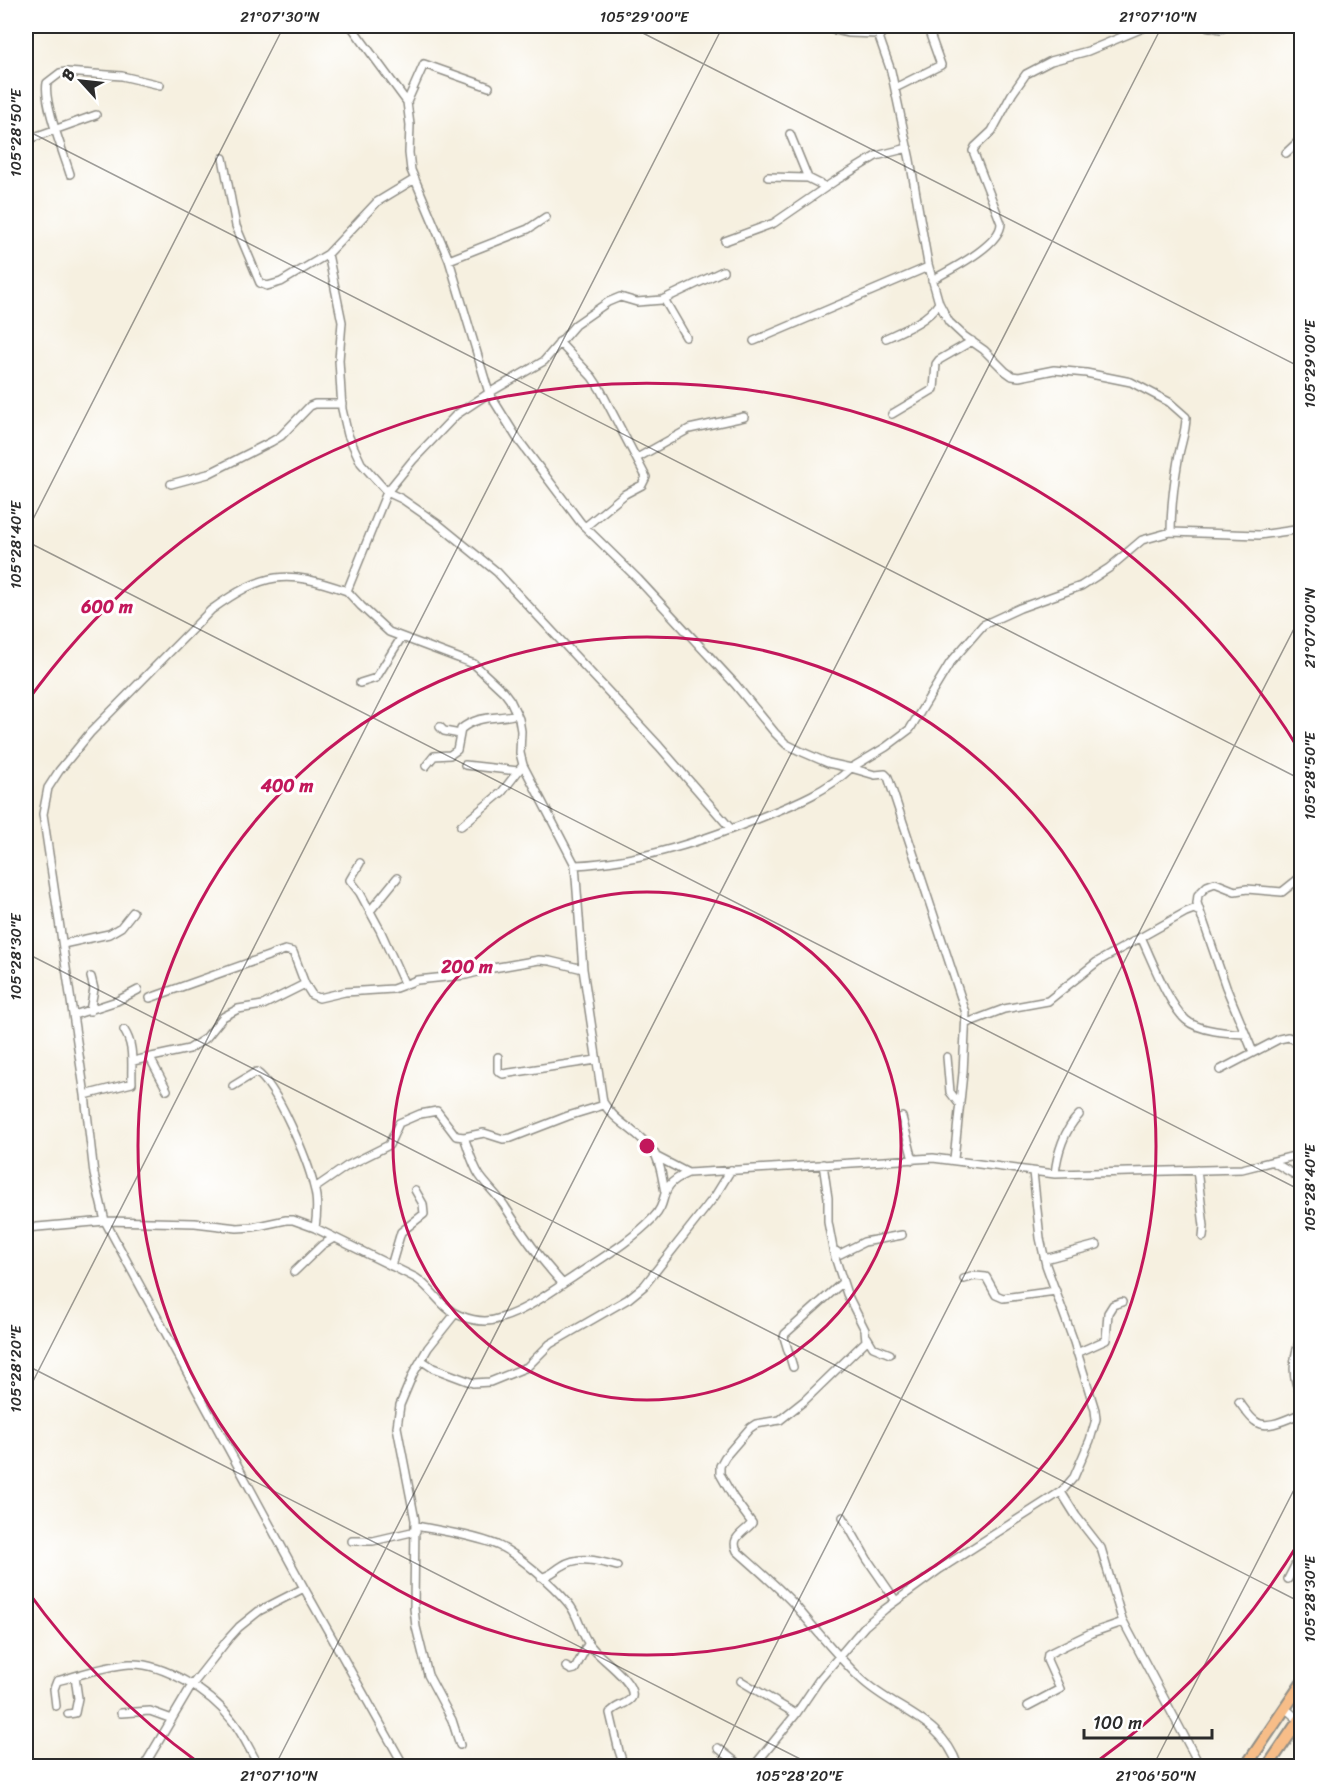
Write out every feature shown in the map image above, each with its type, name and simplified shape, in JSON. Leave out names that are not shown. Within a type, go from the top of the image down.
[{"type":"main road","points":[[1246,1767],[1302,1683]]},
{"type":"main road","points":[[1268,1767],[1300,1720]]},
{"type":"street","points":[[351,26],[406,102],[411,125],[409,153],[411,170],[449,260],[489,393],[517,438],[585,527],[638,579],[735,684],[786,744],[828,763],[875,775],[885,774],[888,777],[966,1013],[967,1023],[954,1160]]},
{"type":"street","points":[[818,26],[849,33],[879,34],[902,26]]},
{"type":"street","points":[[895,88],[940,65],[927,26]]},
{"type":"street","points":[[932,280],[976,254],[1000,231],[1001,223],[973,151],[992,131],[1021,80],[1035,68],[1088,51],[1148,26]]},
{"type":"street","points":[[1206,26],[1221,29],[1228,26]]},
{"type":"street","points":[[879,34],[891,71],[908,148],[928,267],[939,303],[950,322],[1012,376],[1019,377],[1054,370],[1086,373],[1131,382],[1169,402],[1186,417],[1186,430],[1178,459],[1171,514],[1172,532]]},
{"type":"street","points":[[406,102],[424,64],[489,87]]},
{"type":"street","points":[[70,174],[55,129],[47,83],[60,73],[122,76],[160,85]]},
{"type":"street","points":[[26,140],[96,115]]},
{"type":"street","points":[[790,134],[808,178]]},
{"type":"street","points":[[1286,153],[1302,138]]},
{"type":"street","points":[[725,241],[774,223],[878,155],[908,148]]},
{"type":"street","points":[[223,158],[236,226],[261,284],[267,286],[276,285],[328,254],[377,202],[415,179]]},
{"type":"street","points":[[768,177],[808,178],[826,188]]},
{"type":"street","points":[[449,260],[528,230],[546,217]]},
{"type":"street","points":[[328,254],[342,322],[336,404],[361,463],[387,492],[430,518],[497,572],[659,747],[731,829]]},
{"type":"street","points":[[754,341],[928,267]]},
{"type":"street","points":[[347,591],[387,492],[413,460],[456,415],[544,361],[575,325],[608,302],[618,297],[637,302],[664,299],[723,271]]},
{"type":"street","points":[[664,299],[686,337]]},
{"type":"street","points":[[886,338],[920,321],[939,303]]},
{"type":"street","points":[[892,414],[934,389],[937,362],[972,341]]},
{"type":"street","points":[[559,342],[592,377],[645,475],[643,484],[625,494],[585,527]]},
{"type":"street","points":[[171,484],[208,474],[271,442],[281,436],[310,406],[336,404]]},
{"type":"street","points":[[637,458],[688,429],[744,417]]},
{"type":"street","points":[[575,865],[651,854],[731,829],[814,795],[910,729],[950,663],[983,625],[1020,608],[1081,586],[1109,568],[1142,540],[1172,532],[1259,535],[1302,529]]},
{"type":"street","points":[[404,1767],[105,1221],[94,1174],[74,1015],[44,814],[48,788],[90,733],[210,610],[255,583],[275,577],[314,579],[347,591],[388,632],[474,664],[510,700],[517,714],[521,731],[520,768],[573,858],[583,969],[604,1105],[657,1157],[688,1173]]},
{"type":"street","points":[[360,683],[376,678],[401,638]]},
{"type":"street","points":[[426,766],[434,756],[450,755],[457,750],[461,729],[480,718],[517,714]]},
{"type":"street","points":[[440,727],[451,734],[460,734]]},
{"type":"street","points":[[465,765],[520,768]]},
{"type":"street","points":[[461,826],[502,792],[520,768]]},
{"type":"street","points":[[360,863],[350,880],[370,911],[404,983]]},
{"type":"street","points":[[1253,1052],[1208,940],[1197,903],[1198,896],[1207,886],[1215,884],[1235,891],[1247,889],[1282,892],[1302,876]]},
{"type":"street","points":[[370,911],[397,878]]},
{"type":"street","points":[[967,1023],[1004,1009],[1048,1000],[1097,962],[1186,912],[1194,909],[1200,912]]},
{"type":"street","points":[[63,944],[109,934],[121,927],[133,912]]},
{"type":"street","points":[[1141,937],[1173,1004],[1187,1021],[1219,1031],[1245,1034]]},
{"type":"street","points":[[150,998],[285,950],[291,950],[295,954],[305,984],[312,995],[319,998],[345,992],[393,989],[417,980],[466,975],[539,960],[583,969]]},
{"type":"street","points":[[90,1011],[94,989],[92,977]]},
{"type":"street","points":[[132,1061],[189,1048],[206,1038],[223,1017],[238,1009],[263,1005],[305,984]]},
{"type":"street","points":[[74,1015],[117,1001],[138,990]]},
{"type":"street","points":[[85,1095],[132,1083],[131,1043],[124,1030]]},
{"type":"street","points":[[1220,1070],[1279,1039],[1288,1037],[1302,1042]]},
{"type":"street","points":[[498,1057],[498,1071],[503,1074],[596,1060]]},
{"type":"street","points":[[947,1057],[950,1092],[960,1105]]},
{"type":"street","points":[[150,1058],[167,1090]]},
{"type":"street","points":[[233,1086],[256,1072],[261,1075],[280,1101],[315,1188],[317,1216],[315,1228]]},
{"type":"street","points":[[315,1188],[347,1166],[389,1145],[399,1123],[411,1117],[437,1111],[453,1134],[464,1137],[484,1133],[503,1139],[604,1105]]},
{"type":"street","points":[[1054,1174],[1061,1147],[1073,1121],[1079,1115]]},
{"type":"street","points":[[902,1117],[913,1160]]},
{"type":"street","points":[[464,1137],[481,1177],[503,1204],[544,1264],[563,1284]]},
{"type":"street","points":[[26,1228],[105,1221],[195,1222],[237,1228],[286,1220],[303,1223],[423,1282],[455,1314],[489,1321],[523,1310],[625,1243],[653,1218],[660,1207],[664,1192],[673,1180],[688,1173],[913,1160],[954,1160],[1054,1174],[1242,1169],[1302,1154]]},
{"type":"street","points":[[657,1157],[664,1192]]},
{"type":"street","points":[[1273,1162],[1302,1179]]},
{"type":"street","points":[[823,1164],[828,1198],[828,1222],[843,1282],[873,1347],[890,1354]]},
{"type":"street","points":[[421,1360],[433,1368],[473,1383],[490,1382],[527,1367],[550,1344],[628,1299],[644,1286],[701,1215],[731,1170]]},
{"type":"street","points":[[1197,1170],[1204,1226],[1203,1237]]},
{"type":"street","points":[[754,1767],[838,1656],[865,1626],[940,1569],[1061,1492],[1074,1477],[1090,1440],[1096,1419],[1077,1353],[1044,1259],[1033,1172]]},
{"type":"street","points":[[392,1266],[401,1232],[424,1214],[423,1204],[415,1190]]},
{"type":"street","points":[[833,1249],[840,1254],[864,1242],[902,1235]]},
{"type":"street","points":[[294,1272],[322,1245],[334,1238]]},
{"type":"street","points":[[1044,1259],[1096,1245]]},
{"type":"street","points":[[964,1279],[975,1276],[986,1277],[996,1295],[1003,1298],[1056,1291]]},
{"type":"street","points":[[793,1367],[784,1334],[843,1282]]},
{"type":"street","points":[[1077,1353],[1106,1340],[1108,1313],[1113,1305],[1122,1302]]},
{"type":"street","points":[[455,1314],[413,1374],[400,1405],[397,1427],[416,1529],[414,1608],[416,1627],[428,1675],[452,1720],[460,1745]]},
{"type":"street","points":[[1302,1334],[1295,1352],[1294,1384],[1302,1395]]},
{"type":"street","points":[[867,1337],[866,1341],[804,1401],[780,1420],[756,1424],[750,1428],[725,1457],[720,1466],[720,1474],[725,1485],[752,1523],[734,1541],[737,1551],[782,1592],[838,1656],[878,1694],[930,1725],[949,1747],[958,1767]]},
{"type":"street","points":[[1239,1402],[1255,1422],[1262,1425],[1275,1423],[1302,1413]]},
{"type":"street","points":[[1061,1492],[1071,1510],[1101,1548],[1124,1622],[1200,1767]]},
{"type":"street","points":[[843,1517],[867,1559],[896,1601]]},
{"type":"street","points":[[352,1541],[373,1540],[416,1529],[478,1539],[496,1545],[522,1561],[572,1607],[588,1644],[626,1681],[631,1689],[630,1700],[612,1709],[610,1713],[624,1767]]},
{"type":"street","points":[[1288,1579],[1302,1552]]},
{"type":"street","points":[[541,1577],[546,1577],[563,1565],[581,1559],[617,1566]]},
{"type":"street","points":[[144,1766],[192,1685],[239,1627],[260,1611],[304,1588]]},
{"type":"street","points":[[1028,1706],[1060,1689],[1047,1660],[1048,1654],[1091,1633],[1124,1622]]},
{"type":"street","points":[[566,1667],[575,1669],[588,1644]]},
{"type":"street","points":[[56,1706],[54,1689],[57,1681],[113,1667],[136,1665],[155,1667],[192,1685],[231,1718],[259,1767]]},
{"type":"street","points":[[68,1714],[75,1713],[78,1707],[75,1677]]},
{"type":"street","points":[[741,1681],[796,1714]]},
{"type":"street","points":[[1285,1708],[1300,1720]]},
{"type":"street","points":[[121,1713],[150,1711],[172,1719]]},
{"type":"street","points":[[718,1748],[741,1767]]},
{"type":"street","points":[[1172,1767],[1178,1767]]}]
